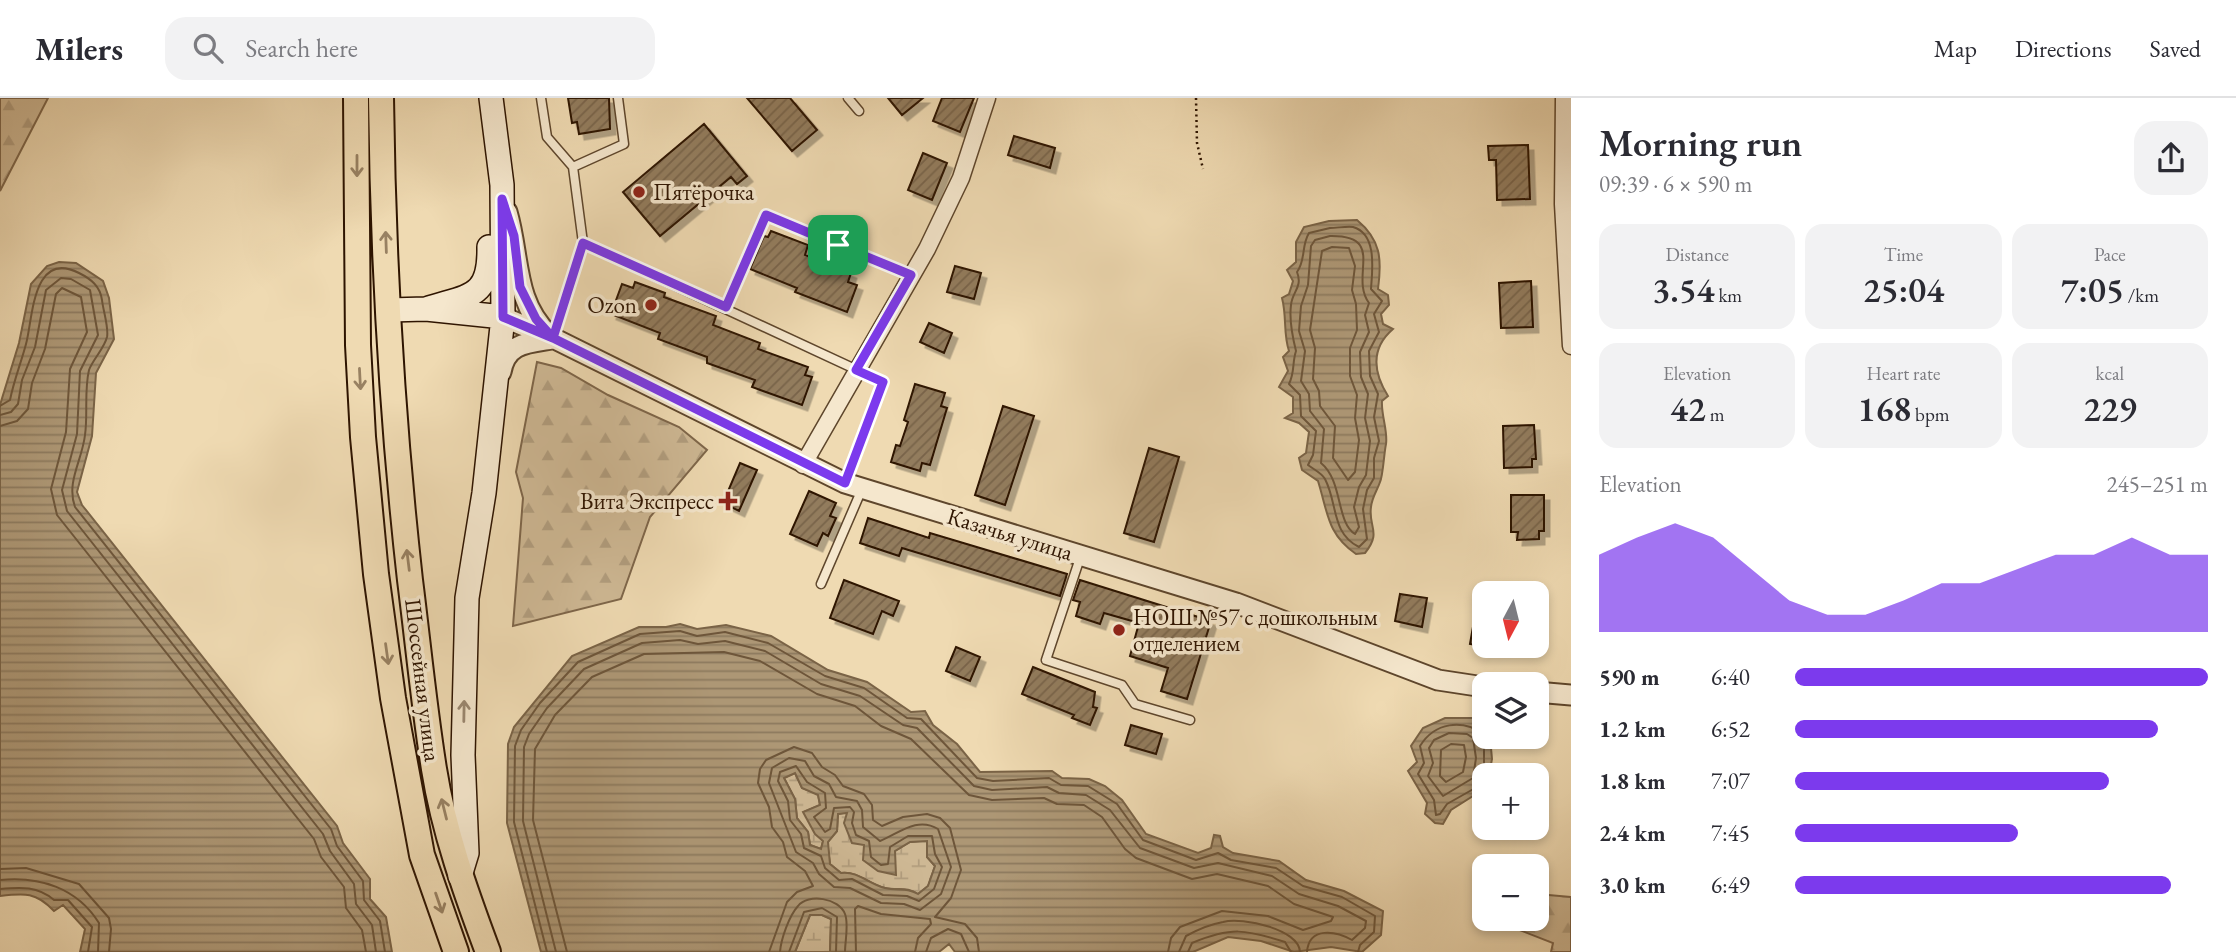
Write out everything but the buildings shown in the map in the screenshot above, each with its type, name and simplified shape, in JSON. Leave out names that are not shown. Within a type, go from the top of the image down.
[{"type":"main road","name":"Шоссейная улица","points":[[356,98],[357,311],[364,451],[393,698],[422,855],[456,952]]},
{"type":"main road","name":"Шоссейная улица","points":[[381,98],[389,310],[400,492],[434,771],[460,876]]},
{"type":"main road","name":"Шоссейная улица","points":[[460,876],[467,853],[463,755],[467,598],[484,493],[503,317],[502,199],[491,98]]},
{"type":"main road","name":"Шоссейная улица","points":[[426,309],[474,293],[484,286],[488,278],[487,197],[496,134]]},
{"type":"main road","name":"Казачья улица","points":[[357,311],[426,309],[503,317]]},
{"type":"main road","points":[[460,876],[488,952]]},
{"type":"street","points":[[803,465],[911,275],[961,178],[987,98]]},
{"type":"street","points":[[1564,98],[1563,204],[1571,346]]},
{"type":"street","name":"Казачья улица","points":[[502,199],[514,236],[520,287],[536,319],[553,338]]},
{"type":"street","name":"Казачья улица","points":[[503,317],[553,338],[803,465],[853,486],[1236,603],[1438,680],[1472,685]]},
{"type":"street","name":"Шоссейная улица","points":[[484,493],[504,359],[514,347],[553,338]]},
{"type":"street","points":[[1549,693],[1571,695]]},
{"type":"lane","points":[[541,98],[547,137],[573,167],[583,243],[553,338]]},
{"type":"lane","points":[[573,167],[624,145],[618,98]]},
{"type":"lane","points":[[848,98],[859,111]]},
{"type":"lane","points":[[726,307],[766,215],[911,275]]},
{"type":"lane","points":[[583,243],[883,382],[821,584]]},
{"type":"lane","points":[[1081,555],[1046,660],[1122,685],[1135,704],[1190,720]]},
{"type":"path","points":[[1196,98],[1197,144],[1203,169]]},
{"type":"green space","points":[[0,98],[48,98],[0,191]]},
{"type":"green space","points":[[537,362],[561,368],[608,395],[679,427],[707,450],[650,517],[621,599],[513,626],[523,498],[516,472]]},
{"type":"green space","points":[[795,773],[802,788],[818,794],[820,805],[804,812],[823,841],[821,849],[810,845],[808,832],[797,818],[795,799],[784,778]]},
{"type":"green space","points":[[848,812],[864,844],[895,851],[910,842],[928,840],[927,857],[935,866],[928,886],[918,894],[906,889],[885,888],[853,874],[841,873],[830,864],[827,842],[837,831],[838,814]]},
{"type":"green space","points":[[1549,895],[1571,897],[1571,952],[1551,952],[1553,943],[1522,931],[1549,931]]},
{"type":"green space","points":[[810,915],[822,915],[831,919],[830,952],[795,952]]},
{"type":"water","points":[[1357,220],[1371,235],[1378,251],[1378,289],[1388,295],[1389,305],[1381,314],[1383,324],[1393,329],[1381,344],[1377,361],[1379,378],[1388,396],[1382,401],[1386,439],[1381,479],[1371,507],[1374,534],[1365,553],[1356,554],[1334,531],[1318,481],[1302,470],[1299,458],[1306,453],[1309,432],[1299,423],[1285,418],[1293,413],[1293,397],[1279,387],[1288,371],[1283,357],[1289,351],[1282,298],[1289,294],[1293,281],[1287,270],[1296,262],[1296,242],[1304,227],[1329,221]]},
{"type":"water","points":[[59,262],[76,263],[103,281],[109,298],[114,339],[96,373],[92,436],[77,492],[82,505],[337,826],[343,843],[370,879],[370,899],[386,917],[392,952],[80,952],[85,929],[63,905],[54,911],[30,895],[0,896],[0,405],[19,343],[31,284],[47,266]]},
{"type":"water","points":[[680,624],[697,629],[726,625],[771,636],[828,670],[867,682],[911,712],[925,711],[933,725],[957,744],[980,772],[1052,771],[1062,778],[1089,779],[1105,786],[1122,800],[1146,834],[1198,853],[1211,848],[1214,835],[1220,836],[1223,847],[1233,853],[1279,861],[1306,880],[1344,891],[1383,911],[1381,935],[1362,952],[1331,947],[1294,952],[1261,941],[1228,937],[1193,952],[955,952],[949,944],[939,952],[830,952],[831,919],[822,915],[810,915],[795,952],[541,952],[507,823],[508,744],[514,727],[572,656],[639,627]],"holes":[[[795,773],[802,788],[818,795],[820,805],[803,812],[815,834],[823,841],[821,849],[810,845],[808,832],[797,818],[795,799],[784,778]],[[847,813],[844,823],[852,843],[864,845],[863,860],[878,871],[896,875],[895,851],[910,842],[927,841],[927,857],[935,866],[928,886],[918,894],[885,888],[853,874],[841,873],[830,864],[828,842],[837,831],[838,814]]]},
{"type":"water","points":[[1445,718],[1472,718],[1472,749],[1491,749],[1491,763],[1472,763],[1472,797],[1451,810],[1443,824],[1435,823],[1425,814],[1427,803],[1408,771],[1417,762],[1411,746],[1423,728]]},
{"type":"place","name":"Пятёрочка","points":[[639,192]]},
{"type":"place","name":"Ozon","points":[[651,305]]},
{"type":"place","name":"Вита Экспресс","points":[[728,501]]},
{"type":"place","name":"НОШ №57 с дошкольным отделением","points":[[1119,630]]},
{"type":"route","points":[[838,245],[766,215],[726,307],[583,243],[553,338],[503,317],[505,249],[502,199],[514,236],[520,287],[536,319],[553,338],[803,465],[845,483],[883,382],[856,370],[911,275],[838,245]]}]
